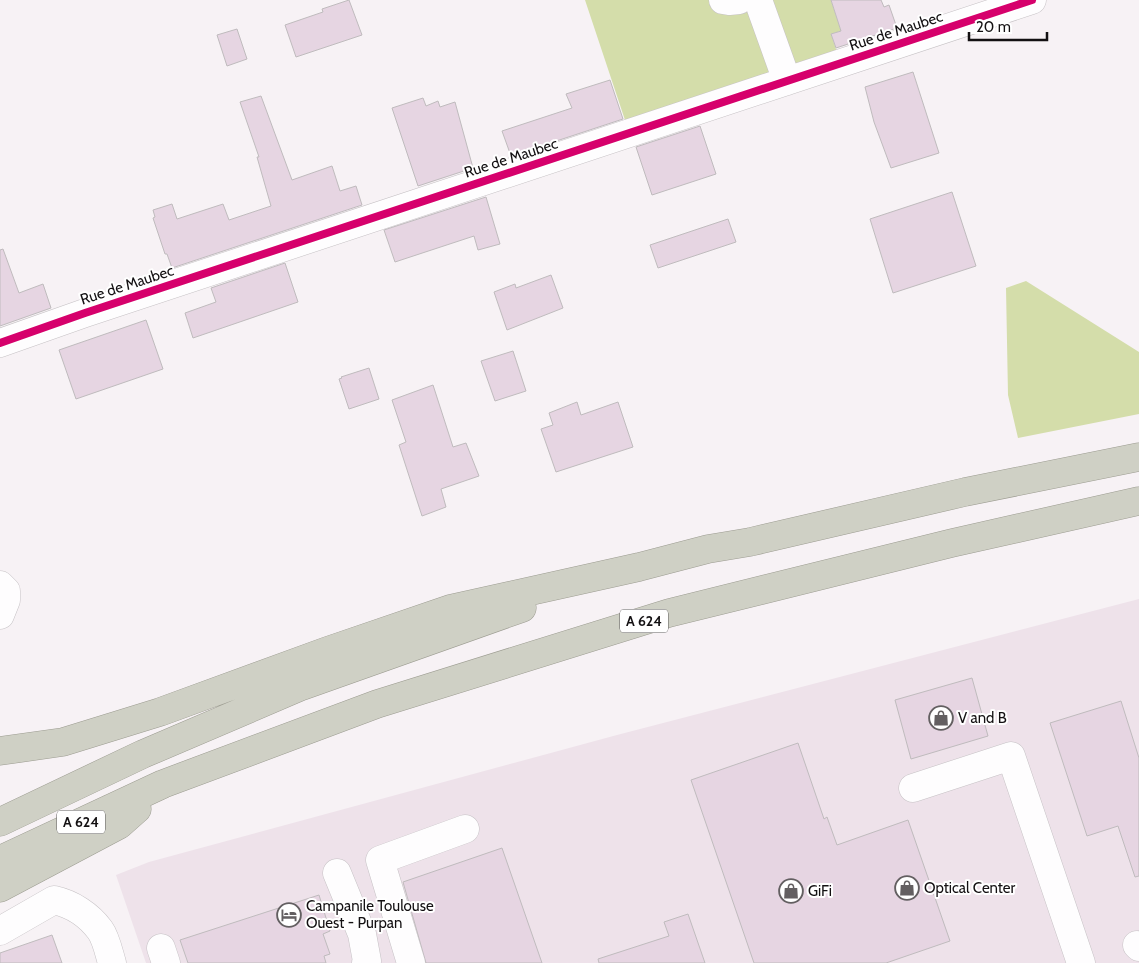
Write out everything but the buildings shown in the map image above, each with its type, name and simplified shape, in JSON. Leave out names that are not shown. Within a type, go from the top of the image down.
[{"type":"highway","name":"A 624","points":[[0,822],[142,754],[302,686],[639,566],[965,492],[1139,456]]},
{"type":"highway","name":"A 624","points":[[0,860],[163,784],[377,704],[670,613],[952,543],[1139,501]]},
{"type":"highway","points":[[0,751],[63,742],[160,712],[450,609],[639,566]]},
{"type":"highway","points":[[0,888],[119,825],[163,784]]},
{"type":"street","points":[[723,0],[739,0]]},
{"type":"street","points":[[758,0],[787,81]]},
{"type":"street","name":"Rue de Maubec","points":[[0,343],[85,313],[1032,0]]},
{"type":"street","points":[[0,584],[6,591],[6,600],[0,615]]},
{"type":"street","points":[[913,788],[1010,756],[1081,963]]},
{"type":"street","points":[[411,963],[380,860],[465,829]]},
{"type":"street","points":[[337,872],[362,934],[366,963]]},
{"type":"street","points":[[0,931],[54,900],[68,903],[86,916],[100,931],[112,963]]},
{"type":"shaded area","points":[[1139,599],[1139,963],[146,963],[116,875],[149,862],[617,735]]},
{"type":"green space","points":[[585,0],[831,0],[841,31],[831,34],[838,55],[771,72],[626,123]]},
{"type":"green space","points":[[1026,281],[1139,352],[1139,414],[1018,438],[1008,395],[1006,288]]},
{"type":"cycle path","points":[[0,343],[85,313],[1032,0]]},
{"type":"place","name":"V and B","points":[[941,718]]},
{"type":"place","name":"Optical Center","points":[[907,888]]},
{"type":"place","name":"GiFi","points":[[791,891]]},
{"type":"place","name":"Campanile Toulouse Ouest - Purpan","points":[[289,915]]}]
